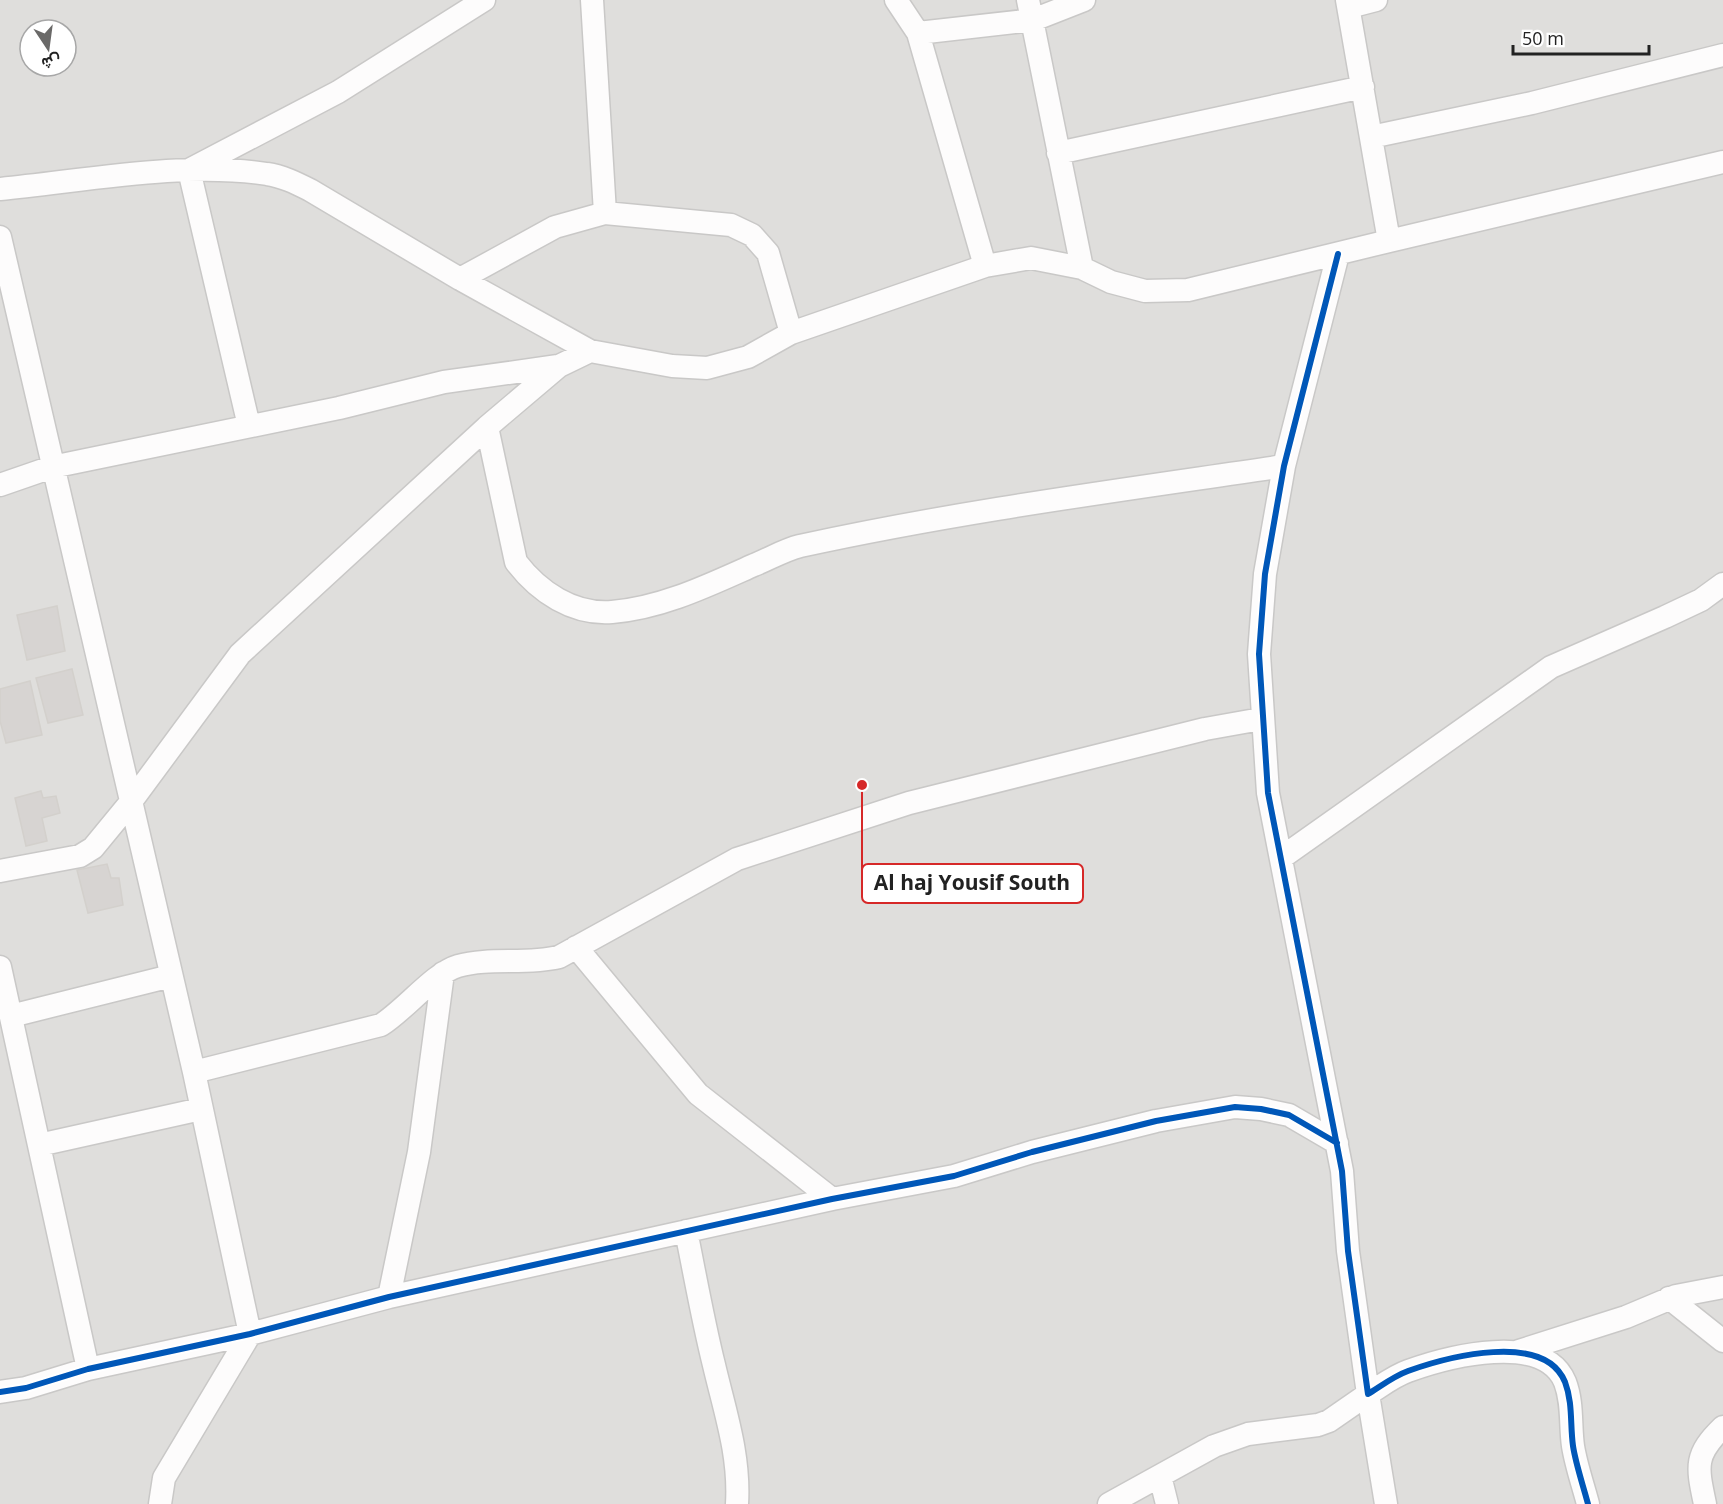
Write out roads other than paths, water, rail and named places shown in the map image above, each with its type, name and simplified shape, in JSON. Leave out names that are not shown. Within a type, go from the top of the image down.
[{"type":"street","points":[[189,170],[338,92],[484,0]]},
{"type":"street","points":[[592,0],[605,213]]},
{"type":"street","points":[[896,0],[918,33],[985,266]]},
{"type":"street","points":[[918,33],[1084,0]]},
{"type":"street","points":[[1376,0],[1348,3],[1389,241]]},
{"type":"street","points":[[1031,10],[1082,268]]},
{"type":"street","points":[[1371,137],[1532,103],[1723,55]]},
{"type":"street","points":[[1058,153],[1363,87]]},
{"type":"street","points":[[0,189],[189,170],[267,174],[290,180],[460,279],[590,351],[672,366],[707,368],[748,357],[791,333],[985,266],[1031,258],[1082,268],[1111,282],[1146,291],[1188,290],[1723,162]]},
{"type":"street","points":[[189,170],[249,426]]},
{"type":"street","points":[[460,279],[555,227],[605,213],[731,225],[752,235],[768,253],[791,333]]},
{"type":"street","points":[[0,237],[194,1072],[250,1334],[164,1478],[159,1504]]},
{"type":"street","points":[[1338,254],[1284,466],[1265,574],[1259,654],[1261,719],[1268,793],[1336,1143],[1348,1251],[1386,1504]]},
{"type":"street","points":[[0,872],[80,856],[93,848],[130,803],[240,654],[487,427],[559,366],[590,351]]},
{"type":"street","points":[[0,485],[52,467],[339,408],[444,382],[559,366]]},
{"type":"street","points":[[487,427],[516,562],[528,578],[548,595],[576,608],[594,612],[613,612],[678,598],[797,547],[982,510],[1284,466]]},
{"type":"street","points":[[1281,858],[1551,667],[1701,600],[1723,584]]},
{"type":"street","points":[[194,1072],[381,1024],[399,1014],[444,973],[458,966],[537,962],[559,957],[737,859],[909,803],[1205,729],[1261,719]]},
{"type":"street","points":[[576,947],[698,1094],[832,1199]]},
{"type":"street","points":[[0,967],[88,1369]]},
{"type":"street","points":[[389,1298],[419,1152],[444,973]]},
{"type":"street","points":[[11,1016],[171,976]]},
{"type":"street","points":[[0,1392],[26,1388],[88,1369],[250,1334],[389,1298],[832,1199],[954,1176],[1032,1152],[1156,1121],[1235,1107],[1288,1115],[1336,1143]]},
{"type":"street","points":[[39,1145],[201,1109]]},
{"type":"street","points":[[686,1231],[713,1363],[734,1443],[738,1481],[737,1504]]},
{"type":"street","points":[[1109,1504],[1214,1446],[1248,1434],[1318,1425],[1329,1421],[1368,1394],[1406,1372],[1469,1356],[1519,1351],[1626,1317],[1669,1298],[1723,1287]]},
{"type":"street","points":[[1669,1298],[1723,1341]]},
{"type":"street","points":[[1519,1351],[1548,1362],[1564,1380],[1570,1405],[1573,1448],[1588,1504]]},
{"type":"street","points":[[1705,1504],[1698,1471],[1700,1453],[1723,1427]]},
{"type":"street","points":[[1160,1476],[1167,1504]]},
{"type":"place","name":"Al haj Yousif South","points":[[862,785]]}]
